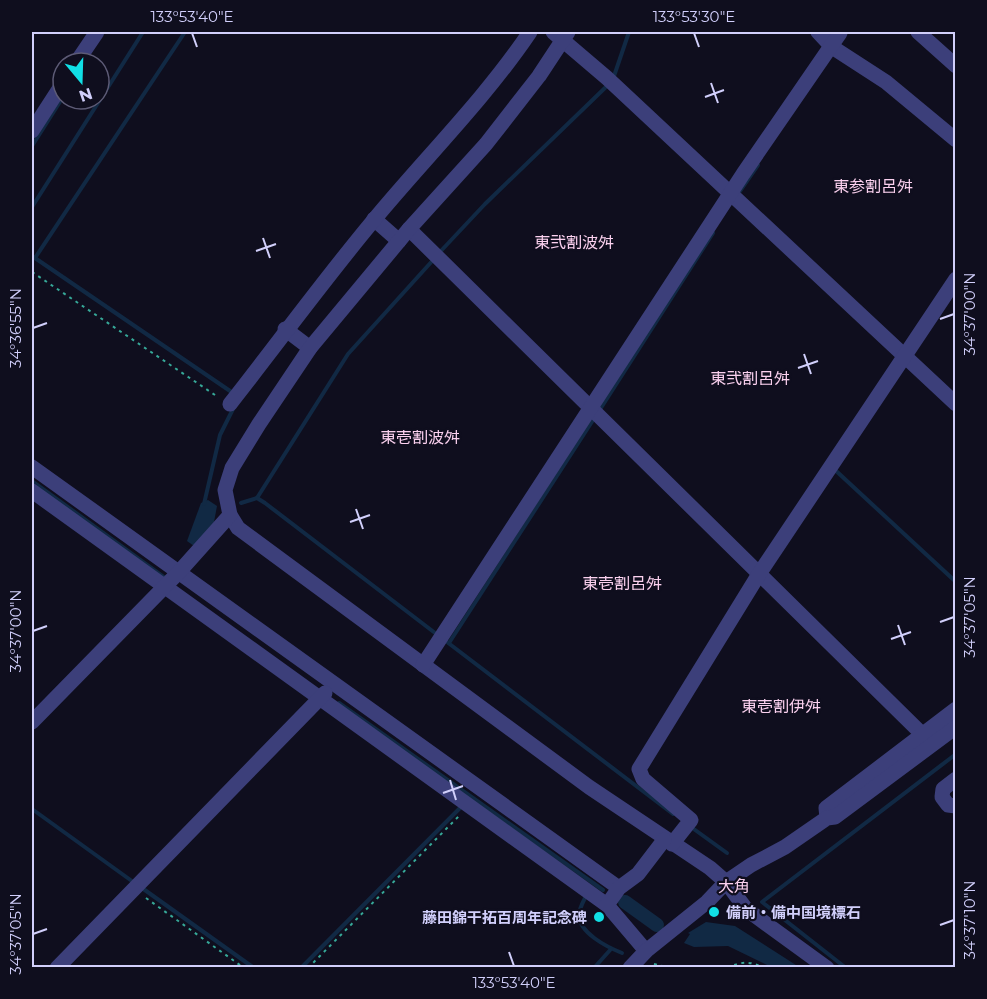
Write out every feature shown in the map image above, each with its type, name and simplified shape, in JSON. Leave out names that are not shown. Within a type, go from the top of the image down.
[{"type":"street","points":[[84,51],[97,32]]},
{"type":"street","points":[[234,398],[488,90],[530,32]]},
{"type":"street","points":[[818,32],[832,47],[886,82],[956,140]]},
{"type":"street","points":[[918,32],[956,66]]},
{"type":"street","points":[[423,665],[596,412],[732,197],[840,33]]},
{"type":"street","points":[[827,968],[746,909],[726,882],[710,868],[668,842],[238,528],[230,515],[225,490],[232,468],[310,348],[404,235],[486,144],[561,34],[732,197],[956,404]]},
{"type":"street","points":[[32,131],[51,102]]},
{"type":"street","points":[[378,222],[404,235],[437,257],[922,734]]},
{"type":"street","points":[[607,905],[619,888],[638,874],[691,820],[643,780],[639,769],[956,279]]},
{"type":"street","points":[[289,332],[310,348]]},
{"type":"street","points":[[32,467],[171,580],[323,693],[477,799],[619,888]]},
{"type":"street","points":[[32,491],[171,580]]},
{"type":"street","points":[[32,722],[171,580],[230,515]]},
{"type":"street","points":[[57,968],[323,693]]},
{"type":"street","points":[[827,818],[826,808],[956,709]]},
{"type":"street","points":[[630,968],[646,951],[707,902],[726,882],[752,864],[785,847],[827,818],[835,818],[956,727]]},
{"type":"street","points":[[956,779],[943,789],[942,797],[948,805],[956,806]]},
{"type":"street","points":[[477,799],[607,905],[646,951]]},
{"type":"path","points":[[32,272],[234,398]]},
{"type":"path","points":[[308,968],[477,799]]},
{"type":"path","points":[[136,887],[244,968]]},
{"type":"path","points":[[727,968],[740,962],[750,962],[764,968]]},
{"type":"water","points":[[208,500],[217,506],[214,522],[194,546],[187,541],[201,503]]},
{"type":"water","points":[[706,922],[735,926],[799,967],[771,967],[728,946],[694,947],[684,943],[690,934],[688,933]]},
{"type":"waterway","points":[[32,207],[143,32]]},
{"type":"waterway","points":[[35,258],[185,32]]},
{"type":"waterway","points":[[613,79],[629,32]]},
{"type":"waterway","points":[[439,253],[485,204],[608,85]]},
{"type":"waterway","points":[[32,146],[54,111]]},
{"type":"waterway","points":[[740,191],[758,165]]},
{"type":"waterway","points":[[599,411],[713,233]]},
{"type":"waterway","points":[[32,256],[233,393]]},
{"type":"waterway","points":[[257,498],[348,354],[434,259]]},
{"type":"waterway","points":[[204,504],[220,435],[233,409]]},
{"type":"waterway","points":[[449,643],[595,417]]},
{"type":"waterway","points":[[834,469],[956,582]]},
{"type":"waterway","points":[[32,481],[168,580]]},
{"type":"waterway","points":[[241,503],[257,498],[265,503],[439,636]]},
{"type":"waterway","points":[[447,642],[673,814]]},
{"type":"waterway","points":[[339,703],[603,890]]},
{"type":"waterway","points":[[846,968],[762,902],[956,754]]},
{"type":"waterway","points":[[301,968],[461,807]]},
{"type":"waterway","points":[[32,809],[136,884]]},
{"type":"waterway","points":[[691,827],[727,853]]},
{"type":"waterway","points":[[142,888],[254,968]]},
{"type":"waterway","points":[[586,896],[580,908],[580,922],[602,943],[622,953]]},
{"type":"waterway","points":[[625,902],[657,925]]},
{"type":"waterway","points":[[594,968],[611,949]]},
{"type":"place","name":"備前・備中国境標石","points":[[714,912]]},
{"type":"place","name":"藤田錦干拓百周年記念碑","points":[[599,917]]},
{"type":"district","name":"東参割呂舛","points":[[873,186]]},
{"type":"district","name":"東弐割波舛","points":[[574,242]]},
{"type":"district","name":"東弐割呂舛","points":[[750,378]]},
{"type":"district","name":"東壱割波舛","points":[[420,437]]},
{"type":"district","name":"東壱割呂舛","points":[[622,583]]},
{"type":"district","name":"東壱割伊舛","points":[[781,706]]},
{"type":"district","name":"大角","points":[[734,886]]}]
